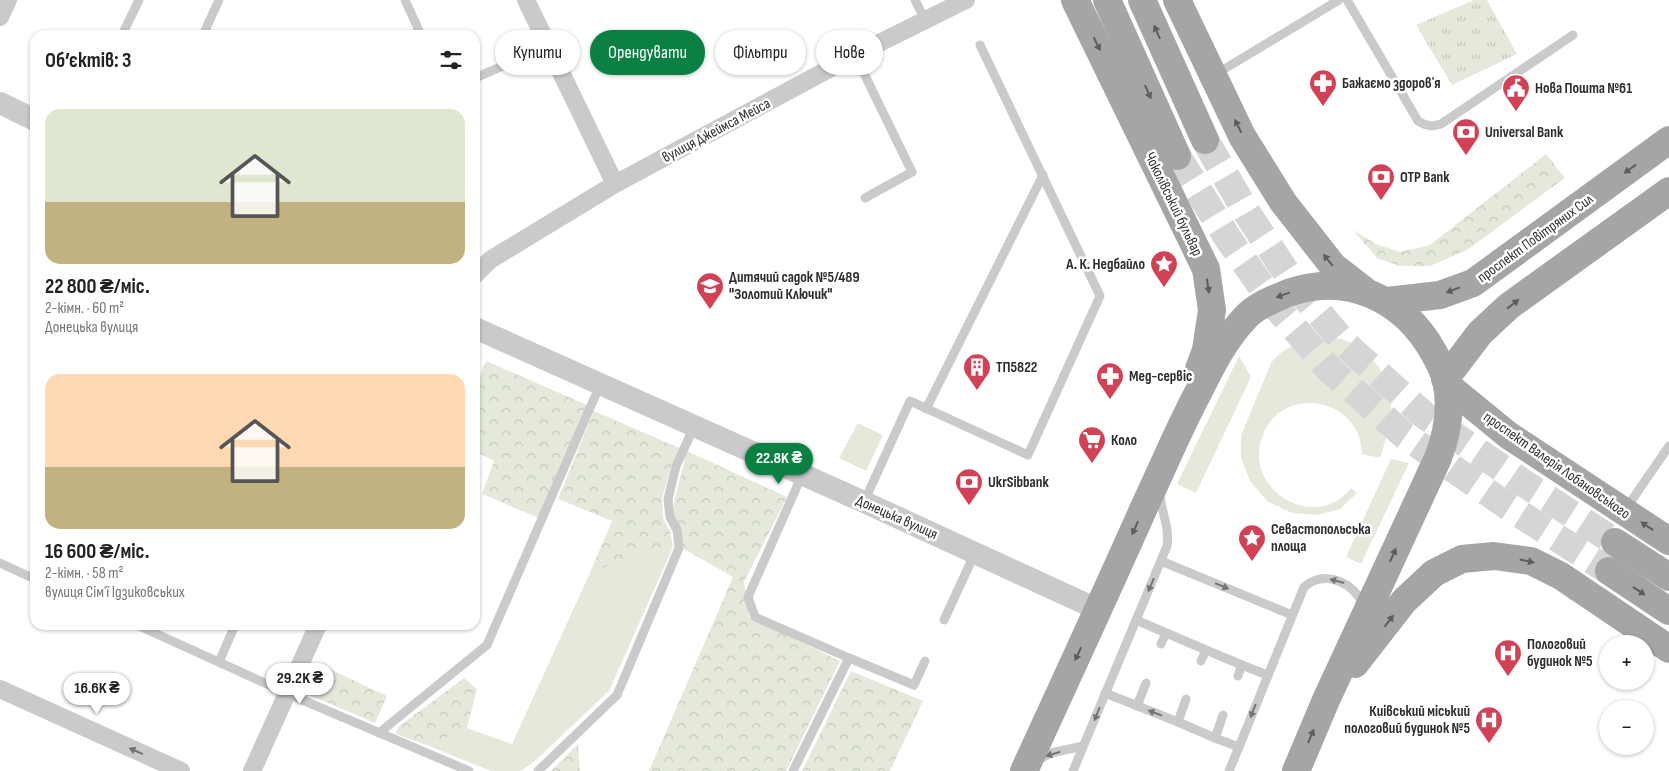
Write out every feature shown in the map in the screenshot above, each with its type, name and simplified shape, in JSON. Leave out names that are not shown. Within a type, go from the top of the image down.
[{"type":"main road","name":"Чоколівський бульвар","points":[[1075,0],[1206,269],[1212,310],[1206,350],[1183,420]]},
{"type":"main road","name":"Чоколівський бульвар","points":[[1107,0],[1177,156]]},
{"type":"main road","points":[[1142,0],[1205,140]]},
{"type":"main road","points":[[1177,0],[1242,136],[1283,202],[1333,266],[1404,315],[1425,337],[1446,382],[1448,415],[1444,444],[1326,700],[1296,771]]},
{"type":"main road","name":"проспект Повітряних Сил","points":[[1376,296],[1440,295],[1473,283],[1669,140]]},
{"type":"main road","points":[[1446,382],[1480,333],[1509,306],[1669,191]]},
{"type":"main road","points":[[1025,769],[1183,420],[1220,349],[1246,316],[1274,299],[1304,288],[1332,287],[1376,296]]},
{"type":"main road","name":"проспект Валерія Лобановського","points":[[1446,382],[1508,435],[1669,541]]},
{"type":"main road","name":"проспект Валерія Лобановського","points":[[1615,542],[1669,577]]},
{"type":"main road","points":[[1326,700],[1404,601],[1434,573],[1462,559],[1494,556],[1531,561],[1561,576],[1669,648]]},
{"type":"main road","points":[[1609,570],[1669,611]]},
{"type":"street","points":[[0,17],[8,0]]},
{"type":"street","points":[[526,0],[542,30]]},
{"type":"street","name":"вулиця Джеймса Мейса","points":[[883,41],[966,0]]},
{"type":"street","points":[[564,75],[616,184]]},
{"type":"street","name":"вулиця Джеймса Мейса","points":[[480,270],[490,260],[616,184],[818,75]]},
{"type":"street","points":[[0,103],[30,118]]},
{"type":"street","name":"Донецька вулиця","points":[[480,330],[864,502],[1098,610]]},
{"type":"street","points":[[252,771],[316,630]]},
{"type":"street","points":[[0,689],[181,771]]},
{"type":"lane","points":[[124,30],[139,0]]},
{"type":"lane","points":[[205,30],[219,0]]},
{"type":"lane","points":[[406,0],[419,30]]},
{"type":"lane","points":[[915,0],[925,20]]},
{"type":"lane","points":[[1213,76],[1339,0]]},
{"type":"lane","points":[[1347,0],[1418,121],[1433,127],[1441,124],[1572,35]]},
{"type":"lane","points":[[864,502],[910,402],[1028,455],[1100,296],[980,45]]},
{"type":"lane","points":[[480,76],[495,69]]},
{"type":"lane","points":[[865,75],[912,172],[865,198]]},
{"type":"lane","points":[[926,409],[1043,176]]},
{"type":"lane","points":[[379,733],[487,645],[600,385]]},
{"type":"lane","points":[[538,771],[617,695],[678,548],[677,530],[670,517],[668,499],[676,466],[694,426]]},
{"type":"lane","points":[[1624,512],[1669,446]]},
{"type":"lane","points":[[1073,771],[1161,561],[1168,537],[1160,500],[1161,471]]},
{"type":"lane","points":[[802,475],[748,596],[755,617],[914,685],[924,661]]},
{"type":"lane","points":[[944,620],[975,553]]},
{"type":"lane","points":[[1161,561],[1292,615]]},
{"type":"lane","points":[[0,563],[30,577]]},
{"type":"lane","points":[[1229,771],[1304,587],[1311,580],[1321,578],[1346,584],[1355,591],[1363,604],[1366,616]]},
{"type":"lane","points":[[1136,620],[1267,675]]},
{"type":"lane","points":[[148,630],[287,693],[469,771]]},
{"type":"lane","points":[[219,662],[233,630]]},
{"type":"lane","points":[[1161,644],[1166,633]]},
{"type":"lane","points":[[1201,661],[1206,650]]},
{"type":"lane","points":[[793,771],[849,658]]},
{"type":"lane","points":[[1238,676],[1242,665]]},
{"type":"lane","points":[[1137,706],[1146,683]]},
{"type":"lane","points":[[1105,693],[1239,747]]},
{"type":"lane","points":[[1178,722],[1186,700]]},
{"type":"lane","points":[[1215,738],[1223,715]]},
{"type":"lane","points":[[1025,769],[1051,753],[1083,746]]},
{"type":"green space","points":[[1474,0],[1487,0],[1517,54],[1452,85],[1416,25]]},
{"type":"green space","points":[[1546,154],[1565,178],[1467,250],[1430,266],[1399,266],[1377,258],[1353,230],[1376,244],[1400,252],[1430,245]]},
{"type":"green space","points":[[1316,338],[1335,338],[1347,341],[1358,346],[1368,354],[1382,373],[1390,396],[1391,408],[1389,427],[1380,458],[1362,454],[1358,435],[1349,420],[1335,409],[1319,404],[1302,404],[1285,409],[1272,420],[1262,437],[1259,457],[1263,474],[1273,489],[1286,500],[1302,506],[1320,507],[1336,501],[1351,488],[1357,493],[1340,509],[1317,515],[1292,513],[1267,501],[1250,481],[1241,458],[1241,436],[1271,363],[1285,350]]},
{"type":"green space","points":[[1239,356],[1251,377],[1196,493],[1177,484]]},
{"type":"green space","points":[[486,361],[587,405],[539,518],[482,494],[494,461],[480,454],[480,376]]},
{"type":"green space","points":[[594,411],[679,448],[671,466],[662,498],[663,518],[670,531],[673,547],[633,554],[589,575],[612,521],[558,499]]},
{"type":"green space","points":[[858,423],[883,435],[866,471],[839,458]]},
{"type":"green space","points":[[687,451],[787,497],[744,582],[749,617],[840,661],[786,771],[649,771],[733,577],[684,549],[680,529],[674,518],[674,502]]},
{"type":"green space","points":[[1391,459],[1409,463],[1361,564],[1346,557]]},
{"type":"green space","points":[[673,547],[609,691],[536,760],[521,771],[491,771],[429,746],[467,728],[512,744],[589,575],[633,554]]},
{"type":"green space","points":[[319,664],[387,696],[375,723],[307,694]]},
{"type":"green space","points":[[851,671],[923,701],[890,771],[802,771]]},
{"type":"green space","points":[[464,678],[477,689],[467,728],[429,746],[396,734],[398,727]]},
{"type":"green space","points":[[578,744],[580,771],[551,771]]},
{"type":"tunnel","points":[[1205,140],[1247,213],[1294,284],[1346,345],[1424,415],[1525,484],[1615,542]]},
{"type":"tunnel","points":[[1177,156],[1227,237],[1273,303],[1329,369],[1404,435],[1509,507],[1609,571]]},
{"type":"place","name":"Бажаємо здоровʼя","points":[[1323,107]]},
{"type":"place","name":"Нова Пошта №61","points":[[1516,112]]},
{"type":"place","name":"Universal Bank","points":[[1466,156]]},
{"type":"place","name":"OTP Bank","points":[[1381,201]]},
{"type":"place","name":"А. К. Недбайло","points":[[1164,288]]},
{"type":"place","name":"Дитячий садок №5/489 \"Золотий Ключик\"","points":[[710,310]]},
{"type":"place","name":"ТП5822","points":[[977,391]]},
{"type":"place","name":"Мед-сервіс","points":[[1110,400]]},
{"type":"place","name":"Коло","points":[[1092,464]]},
{"type":"place","name":"UkrSibbank","points":[[969,506]]},
{"type":"place","name":"Севастопольська площа","points":[[1252,562]]},
{"type":"place","name":"Пологовий будинок №5","points":[[1508,677]]},
{"type":"place","name":"Киівський міський пологовий будинок №5","points":[[1489,744]]}]
